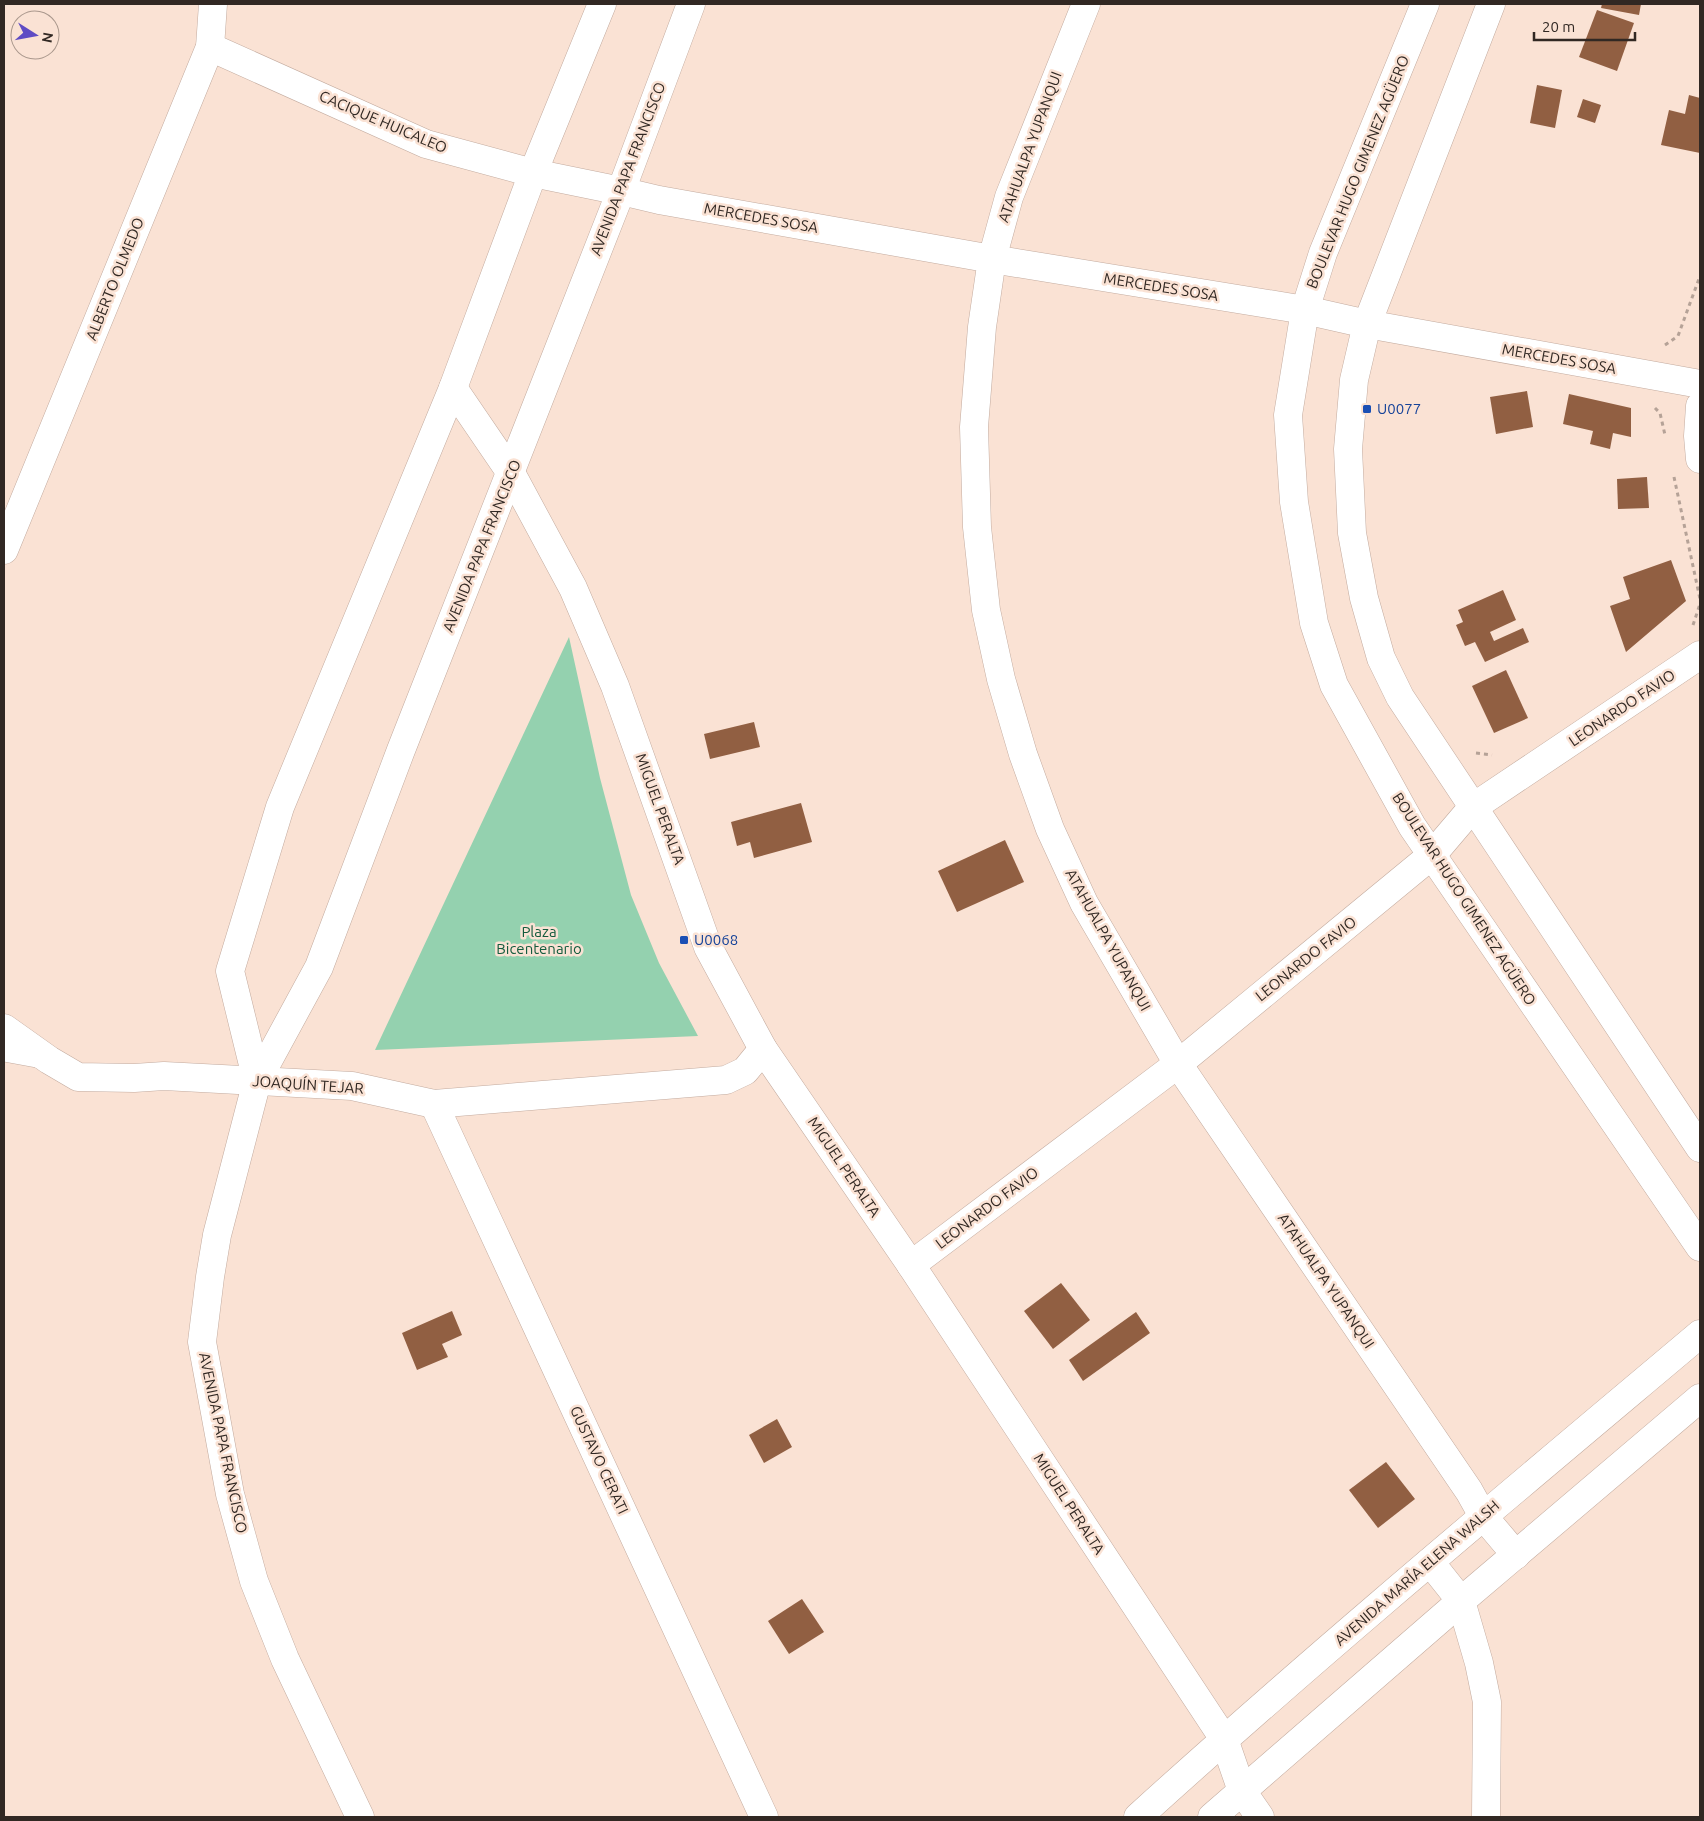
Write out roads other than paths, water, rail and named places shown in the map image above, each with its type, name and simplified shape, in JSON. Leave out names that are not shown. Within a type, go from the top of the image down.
[{"type":"street","name":"ALBERTO OLMEDO","points":[[4,550],[210,47],[214,4]]},
{"type":"street","name":"AVENIDA PAPA FRANCISCO","points":[[257,1081],[230,971],[280,807],[453,388],[533,174],[602,4]]},
{"type":"street","name":"AVENIDA PAPA FRANCISCO","points":[[360,1817],[284,1659],[254,1582],[230,1494],[202,1342],[217,1235],[257,1081],[320,967],[401,750],[511,473],[691,4]]},
{"type":"street","name":"ATAHUALPA YUPANQUI","points":[[1086,4],[1008,197],[992,259],[982,327],[974,427],[977,527],[986,610],[1001,679],[1023,754],[1058,845],[1084,904],[1178,1064],[1469,1491],[1483,1516],[1516,1555]]},
{"type":"street","name":"BOULEVAR HUGO GIMENEZ AGÜERO","points":[[1425,4],[1323,253],[1305,310],[1288,415],[1294,502],[1314,623],[1334,685],[1412,826],[1700,1247]]},
{"type":"street","points":[[1491,4],[1367,324],[1354,380],[1348,449],[1352,533],[1364,598],[1380,658],[1400,697],[1472,808],[1700,1148]]},
{"type":"street","name":"CACIQUE HUICALEO","points":[[210,47],[426,144],[533,174],[621,190]]},
{"type":"street","name":"MERCEDES SOSA","points":[[621,190],[659,200],[992,259],[1305,310],[1367,324],[1700,384]]},
{"type":"street","name":"MIGUEL PERALTA","points":[[453,388],[511,473],[573,588],[615,686],[708,947],[763,1048],[911,1265],[1224,1739],[1242,1791],[1260,1817]]},
{"type":"street","points":[[1700,406],[1698,436],[1700,459]]},
{"type":"street","name":"LEONARDO FAVIO","points":[[911,1265],[1178,1064],[1432,856],[1472,808],[1700,655]]},
{"type":"street","name":"JOAQUÍN TEJAR","points":[[4,1028],[49,1060],[78,1077],[134,1078],[164,1076],[352,1086],[434,1104],[726,1080],[745,1070],[763,1048]]},
{"type":"street","name":"GUSTAVO CERATI","points":[[434,1104],[764,1817]]},
{"type":"street","name":"AVENIDA MARÍA ELENA WALSH","points":[[1138,1817],[1224,1739],[1483,1516],[1700,1334]]},
{"type":"street","points":[[1212,1817],[1461,1601],[1700,1398]]},
{"type":"street","points":[[1430,1562],[1461,1601],[1479,1663],[1487,1702],[1486,1817]]},
{"type":"lane","points":[[4,1052],[49,1060]]},
{"type":"place","name":"U0077","points":[[1367,409]]},
{"type":"place","name":"U0068","points":[[684,940]]},
{"type":"park label","name":"Plaza Bicentenario","points":[[539,940]]}]
